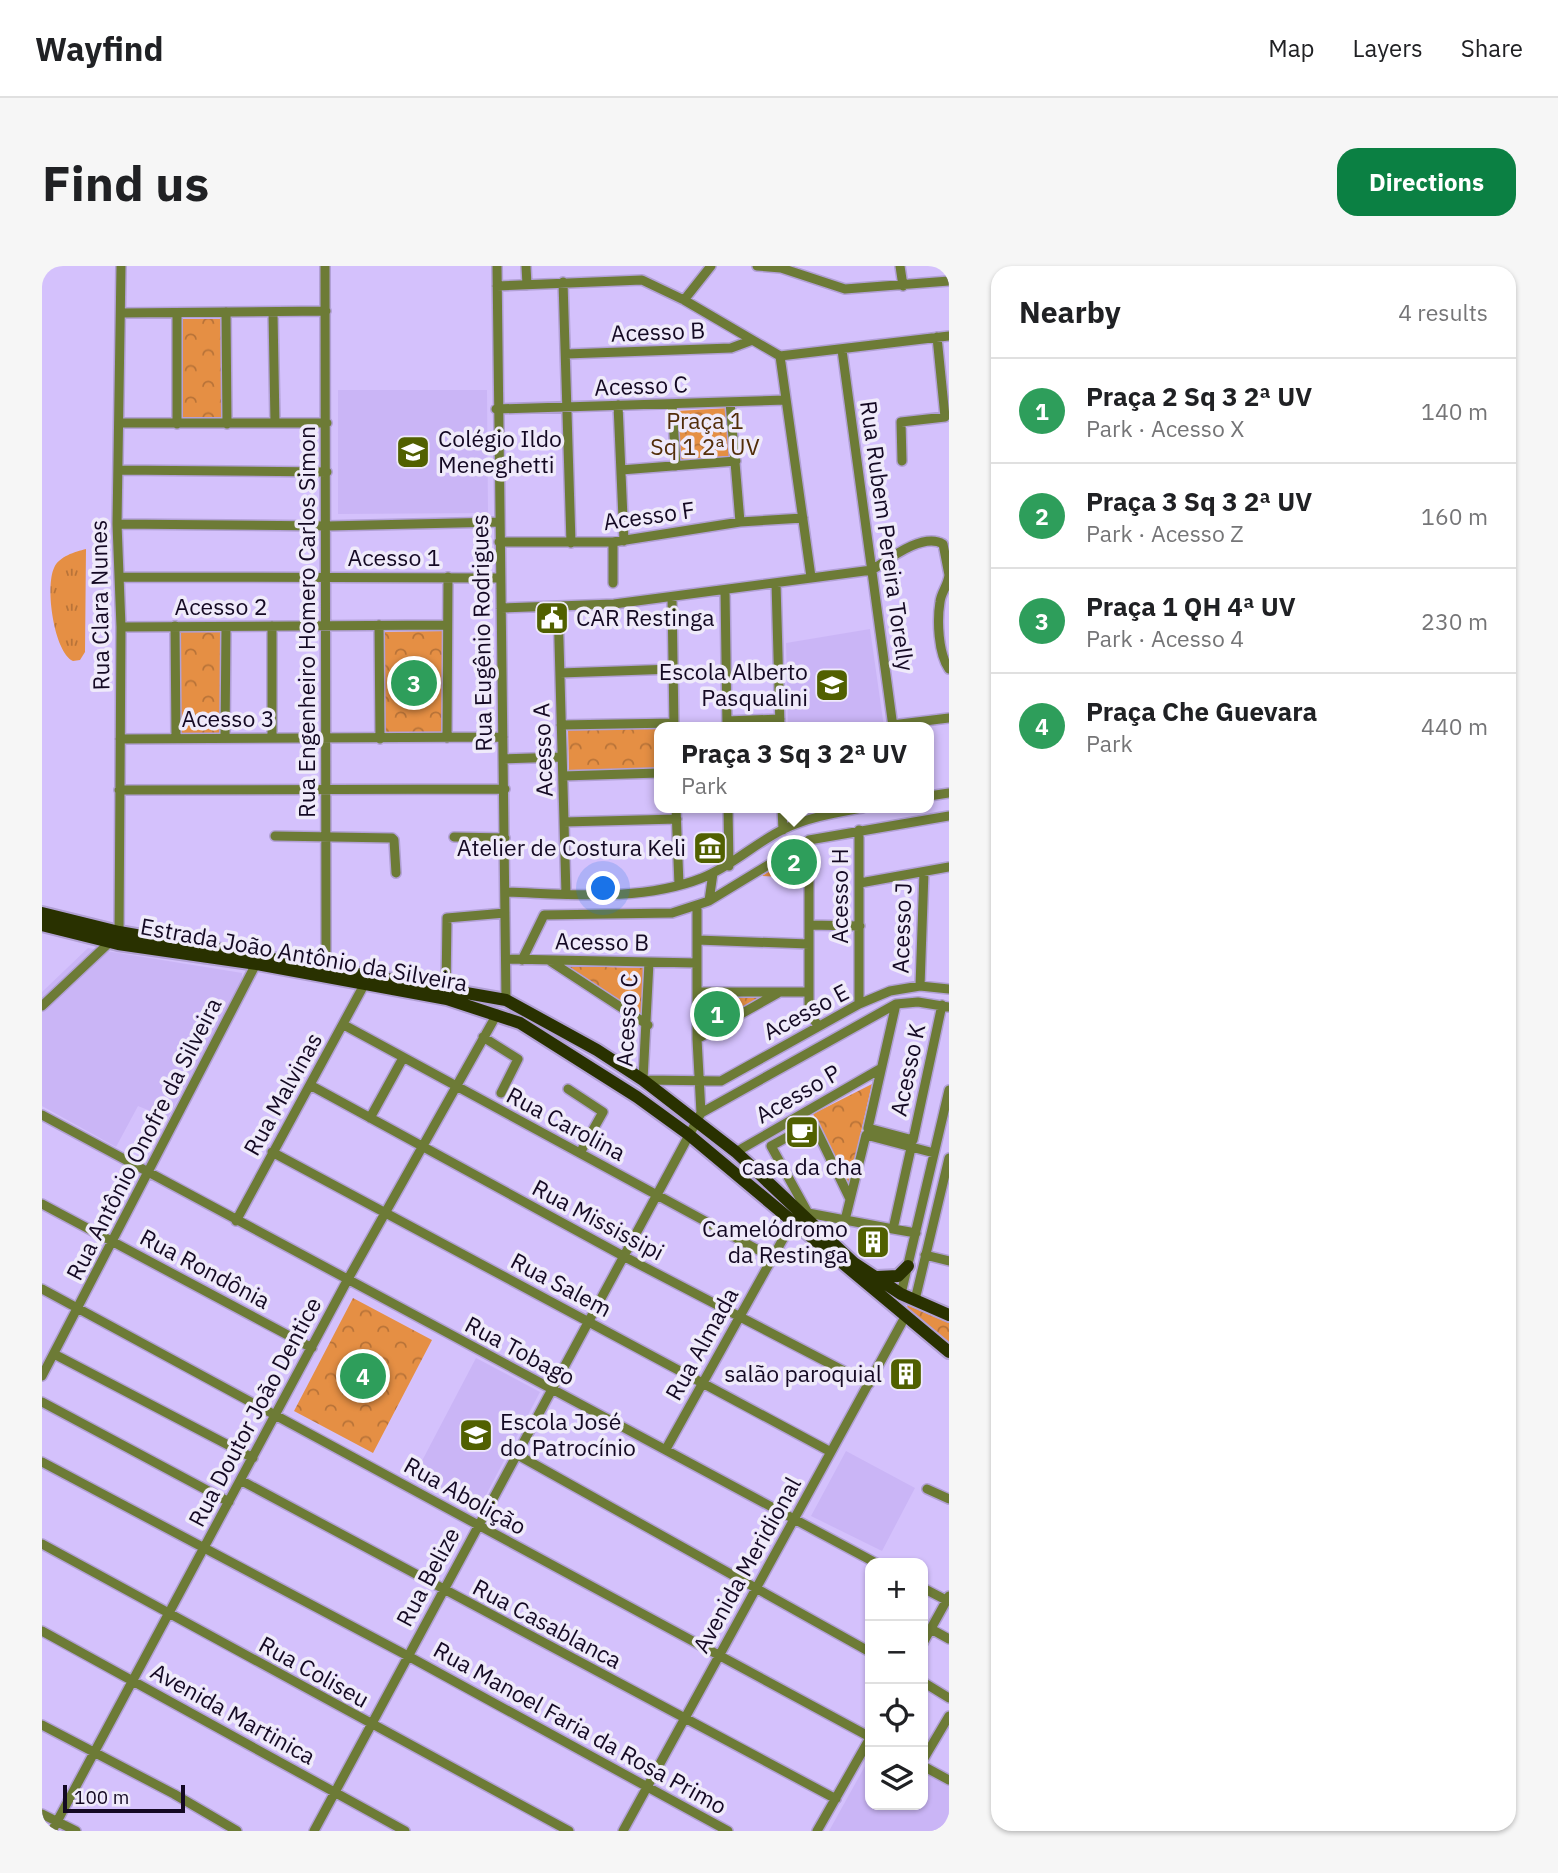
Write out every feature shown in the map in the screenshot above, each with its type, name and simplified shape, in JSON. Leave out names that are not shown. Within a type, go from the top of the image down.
[{"type":"main road","name":"Estrada João Antônio da Silveira","points":[[42,913],[115,939]]},
{"type":"main road","name":"Estrada João Antônio da Silveira","points":[[42,925],[389,984],[447,999],[520,1023],[637,1097],[801,1217],[854,1263],[901,1294],[949,1315]]},
{"type":"main road","name":"Estrada João Antônio da Silveira","points":[[351,977],[364,985],[446,988],[506,1000],[597,1050],[695,1116],[736,1152],[905,1317],[948,1351]]},
{"type":"main road","points":[[506,1000],[520,1023]]},
{"type":"main road","points":[[637,1097],[678,1118],[695,1116]]},
{"type":"main road","points":[[877,1277],[898,1276],[908,1266]]},
{"type":"main road","points":[[901,1294],[905,1317]]},
{"type":"street","name":"Rua Clara Nunes","points":[[115,939],[121,627],[117,524],[121,266]]},
{"type":"street","name":"Rua Engenheiro Homero Carlos Simon","points":[[325,266],[326,973]]},
{"type":"street","name":"Rua Eugênio Rodrigues","points":[[497,266],[496,408],[505,789],[506,1000]]},
{"type":"street","points":[[526,266],[527,285]]},
{"type":"street","points":[[684,300],[711,266]]},
{"type":"street","points":[[757,266],[781,267],[845,289],[949,281]]},
{"type":"street","points":[[900,266],[903,286]]},
{"type":"street","points":[[497,286],[642,280],[684,300],[750,341],[780,356],[949,335]]},
{"type":"street","points":[[563,282],[571,543]]},
{"type":"street","points":[[121,313],[326,311]]},
{"type":"street","points":[[226,312],[226,424]]},
{"type":"street","points":[[177,313],[177,424]]},
{"type":"street","points":[[273,313],[275,423]]},
{"type":"street","points":[[902,461],[901,422],[945,416],[937,338]]},
{"type":"street","name":"Acesso B","points":[[566,354],[732,348],[750,341]]},
{"type":"street","name":"Rua Rubem Pereira Torelly","points":[[842,350],[892,722]]},
{"type":"street","points":[[780,356],[811,576]]},
{"type":"street","name":"Acesso C","points":[[496,408],[786,400]]},
{"type":"street","points":[[730,402],[740,522]]},
{"type":"street","points":[[672,404],[676,466]]},
{"type":"street","points":[[618,405],[624,541]]},
{"type":"street","points":[[120,423],[327,423]]},
{"type":"street","points":[[621,470],[736,461]]},
{"type":"street","points":[[118,470],[327,472]]},
{"type":"street","name":"Acesso F","points":[[499,542],[613,542],[740,522],[803,518]]},
{"type":"street","points":[[117,524],[327,526],[500,522]]},
{"type":"street","points":[[501,608],[672,598],[811,576],[872,570],[898,552],[929,541],[941,541],[949,575],[947,589],[940,601],[943,657],[949,668]]},
{"type":"street","points":[[613,542],[613,583]]},
{"type":"street","name":"Acesso 1","points":[[119,577],[500,578]]},
{"type":"street","points":[[447,738],[449,577]]},
{"type":"street","points":[[776,583],[780,722]]},
{"type":"street","points":[[725,590],[727,722]]},
{"type":"street","points":[[672,598],[674,722]]},
{"type":"street","name":"Acesso A","points":[[558,606],[566,894]]},
{"type":"street","points":[[380,625],[380,739]]},
{"type":"street","name":"Acesso 2","points":[[121,627],[447,625]]},
{"type":"street","points":[[175,626],[176,738]]},
{"type":"street","points":[[272,626],[272,738]]},
{"type":"street","points":[[225,738],[226,627]]},
{"type":"street","points":[[560,673],[674,669]]},
{"type":"street","points":[[921,722],[949,718]]},
{"type":"street","points":[[561,725],[654,725]]},
{"type":"street","name":"Acesso 3","points":[[120,739],[503,737]]},
{"type":"street","points":[[504,759],[562,757]]},
{"type":"street","points":[[563,776],[654,774]]},
{"type":"street","points":[[119,790],[505,789]]},
{"type":"street","points":[[676,813],[679,885]]},
{"type":"street","points":[[728,813],[729,866]]},
{"type":"street","points":[[782,813],[783,830]]},
{"type":"street","points":[[505,892],[638,893],[679,885],[729,866],[783,830],[811,818],[836,813]]},
{"type":"street","points":[[522,960],[544,915],[672,913],[697,907],[808,840],[949,816]]},
{"type":"street","points":[[564,822],[677,819]]},
{"type":"street","name":"Acesso H","points":[[859,830],[859,1004]]},
{"type":"street","points":[[275,836],[392,838],[396,873]]},
{"type":"street","points":[[454,837],[505,838]]},
{"type":"street","points":[[808,840],[809,1012],[818,1026]]},
{"type":"street","points":[[860,883],[949,867]]},
{"type":"street","name":"Acesso J","points":[[920,986],[923,872]]},
{"type":"street","points":[[709,901],[713,873]]},
{"type":"street","points":[[695,1116],[699,1082],[697,907]]},
{"type":"street","points":[[446,988],[447,918],[505,913]]},
{"type":"street","points":[[809,925],[860,926]]},
{"type":"street","points":[[42,1006],[115,939]]},
{"type":"street","points":[[697,940],[809,944]]},
{"type":"street","name":"Acesso B","points":[[507,959],[697,963]]},
{"type":"street","name":"Rua Antônio Onofre da Silveira","points":[[42,1375],[258,960]]},
{"type":"street","points":[[549,960],[649,1025]]},
{"type":"street","name":"Acesso C","points":[[643,1080],[649,1025],[649,962]]},
{"type":"street","name":"Rua Malvinas","points":[[236,1221],[364,985]]},
{"type":"street","name":"Acesso E","points":[[643,1080],[721,1081],[859,1004],[890,991],[920,986],[949,989]]},
{"type":"street","points":[[697,992],[809,992]]},
{"type":"street","points":[[697,1039],[779,992]]},
{"type":"street","points":[[695,1116],[896,1004],[918,1002],[946,1006]]},
{"type":"street","points":[[845,1220],[896,1004]]},
{"type":"street","name":"Acesso K","points":[[867,1132],[913,1140],[946,1006]]},
{"type":"street","name":"Rua Doutor João Dentice","points":[[55,1827],[131,1680],[242,1481],[348,1279],[497,1014]]},
{"type":"street","name":"Rua Carolina","points":[[344,1026],[771,1257]]},
{"type":"street","points":[[483,1037],[518,1059],[501,1093]]},
{"type":"street","points":[[370,1118],[403,1058]]},
{"type":"street","name":"Acesso P","points":[[736,1152],[880,1069]]},
{"type":"street","name":"Rua Mississipi","points":[[310,1085],[625,1257],[869,1384]]},
{"type":"street","points":[[568,1089],[603,1112],[580,1153]]},
{"type":"street","points":[[901,1294],[949,1090]]},
{"type":"street","name":"Rua Tobago","points":[[42,1115],[866,1558]]},
{"type":"street","name":"Rua Belize","points":[[314,1831],[477,1525],[625,1257],[695,1116]]},
{"type":"street","points":[[850,1199],[813,1124],[771,1146],[801,1217],[845,1220],[916,1233]]},
{"type":"street","name":"Acesso K","points":[[867,1132],[911,1148],[934,1153]]},
{"type":"street","points":[[893,1229],[911,1148]]},
{"type":"street","name":"Rua Salem","points":[[272,1152],[831,1452]]},
{"type":"street","points":[[915,1300],[949,1158]]},
{"type":"street","name":"Rua Rondônia","points":[[42,1205],[312,1348]]},
{"type":"street","name":"Rua Almada","points":[[666,1450],[771,1257],[801,1217]]},
{"type":"street","points":[[925,1255],[949,1261]]},
{"type":"street","name":"Rua Abolição","points":[[42,1289],[865,1735]]},
{"type":"street","name":"Avenida Meridional","points":[[623,1831],[905,1317]]},
{"type":"street","points":[[54,1354],[253,1458]]},
{"type":"street","points":[[42,1402],[229,1502]]},
{"type":"street","points":[[516,1454],[865,1649]]},
{"type":"street","name":"Rua Manoel Faria da Rosa Primo","points":[[42,1462],[408,1656],[728,1831]]},
{"type":"street","name":"Rua Casablanca","points":[[242,1481],[836,1799]]},
{"type":"street","points":[[928,1489],[949,1500]]},
{"type":"street","name":"Rua Coliseu","points":[[42,1544],[569,1831]]},
{"type":"street","points":[[928,1590],[947,1598],[928,1634]]},
{"type":"street","points":[[931,1629],[949,1639]]},
{"type":"street","name":"Avenida Martinica","points":[[42,1631],[405,1831]]},
{"type":"street","points":[[926,1684],[949,1698]]},
{"type":"street","points":[[928,1752],[949,1716]]},
{"type":"street","points":[[42,1725],[237,1831]]},
{"type":"street","points":[[817,1831],[865,1747]]},
{"type":"street","points":[[928,1769],[949,1780]]},
{"type":"street","points":[[42,1814],[55,1827],[76,1831]]},
{"type":"shaded area","name":"Colégio Ildo Meneghetti","points":[[338,390],[487,390],[488,513],[338,514]]},
{"type":"shaded area","name":"Escola Alberto Pasqualini","points":[[870,629],[883,722],[788,722],[786,643]]},
{"type":"shaded area","points":[[88,948],[242,973],[242,982],[168,1118],[138,1106],[116,1147],[42,1106],[42,992]]},
{"type":"shaded area","name":"Escola José do Patrocínio","points":[[476,1358],[540,1392],[477,1512],[413,1478]]},
{"type":"shaded area","points":[[846,1451],[915,1488],[882,1551],[811,1516]]},
{"type":"shaded area","points":[[865,1766],[865,1810],[928,1810],[928,1774],[949,1786],[949,1814],[940,1831],[829,1831]]},
{"type":"green space","points":[[182,319],[221,319],[221,420],[182,419]]},
{"type":"green space","name":"Praça 1 Sq 1 2ª UV","points":[[729,408],[732,458],[680,461],[677,411]]},
{"type":"green space","points":[[86,549],[85,652],[80,660],[73,661],[66,655],[56,633],[51,603],[51,577],[60,560]]},
{"type":"green space","points":[[443,631],[444,733],[385,734],[384,632]]},
{"type":"green space","points":[[180,632],[221,632],[221,734],[180,734]]},
{"type":"green space","points":[[654,728],[654,769],[569,770],[568,730]]},
{"type":"green space","points":[[805,849],[804,878],[762,876]]},
{"type":"green space","points":[[565,966],[644,968],[643,1017]]},
{"type":"green space","points":[[766,995],[701,1032],[700,996]]},
{"type":"green space","points":[[872,1084],[849,1184],[813,1114]]},
{"type":"green space","points":[[353,1298],[432,1340],[373,1453],[294,1411]]},
{"type":"green space","points":[[907,1305],[949,1323],[949,1344],[909,1314]]},
{"type":"place","name":"Colégio Ildo Meneghetti","points":[[413,452]]},
{"type":"place","name":"CAR Restinga","points":[[552,618]]},
{"type":"place","name":"Praça 1 QH 4ª UV","points":[[414,683]]},
{"type":"place","name":"Escola Alberto Pasqualini","points":[[832,685]]},
{"type":"place","name":"Atelier de Costura Keli","points":[[710,848]]},
{"type":"place","name":"Praça 3 Sq 3 2ª UV","points":[[794,862]]},
{"type":"place","name":"Praça 2 Sq 3 2ª UV","points":[[717,1014]]},
{"type":"place","name":"casa da cha","points":[[802,1132]]},
{"type":"place","name":"Camelódromo da Restinga","points":[[873,1242]]},
{"type":"place","name":"salão paroquial","points":[[906,1374]]},
{"type":"place","name":"Praça Che Guevara","points":[[363,1376]]},
{"type":"place","name":"Escola José do Patrocínio","points":[[476,1435]]}]
